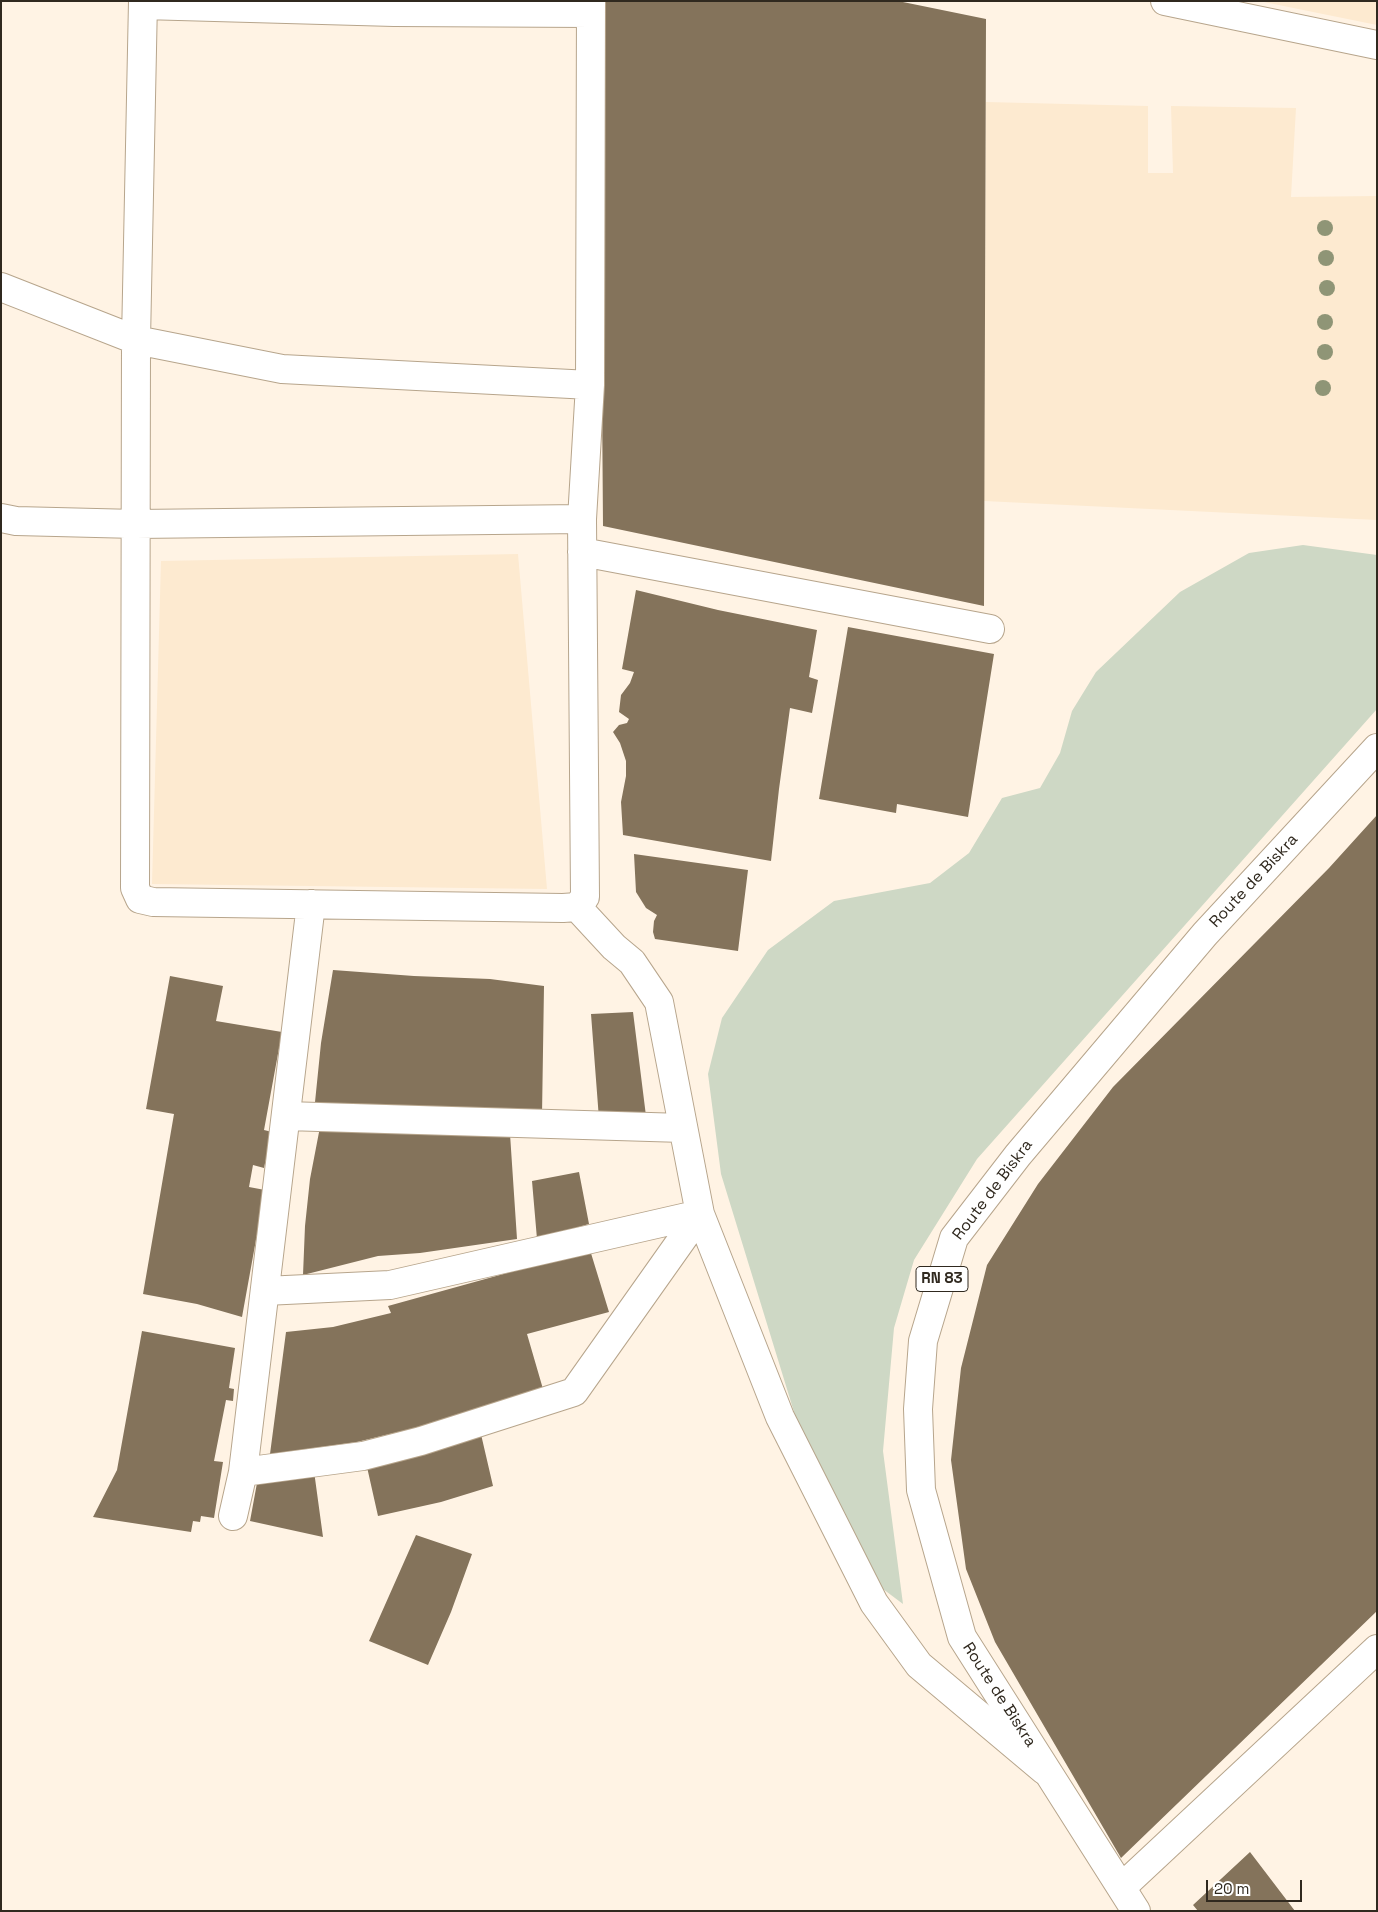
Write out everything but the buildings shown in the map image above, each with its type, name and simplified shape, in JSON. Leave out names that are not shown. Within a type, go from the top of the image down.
[{"type":"street","points":[[1165,1],[1377,45]]},
{"type":"street","points":[[143,3],[394,12],[591,7],[590,385],[582,519],[585,898],[577,907],[153,902],[140,899],[135,888],[136,340],[143,3]]},
{"type":"street","points":[[1,287],[136,340],[282,369],[590,385]]},
{"type":"street","points":[[1,518],[16,521],[136,524],[582,519]]},
{"type":"street","points":[[582,552],[990,629]]},
{"type":"street","name":"Route de Biskra","points":[[1136,1911],[962,1637],[921,1490],[918,1409],[924,1341],[954,1238],[1018,1155],[1205,934],[1377,748]]},
{"type":"street","points":[[233,1516],[243,1472],[311,904]]},
{"type":"street","points":[[577,907],[614,947],[632,962],[659,1002],[700,1214],[780,1417],[874,1603],[919,1665],[1050,1775]]},
{"type":"street","points":[[286,1116],[683,1128]]},
{"type":"street","points":[[264,1291],[390,1285],[700,1214]]},
{"type":"street","points":[[243,1472],[362,1456],[421,1440],[574,1392],[700,1214]]},
{"type":"street","points":[[1122,1887],[1377,1649]]},
{"type":"shaded area","points":[[1259,1],[1377,1],[1377,25]]},
{"type":"shaded area","points":[[986,102],[1148,106],[1148,173],[1173,173],[1171,106],[1296,108],[1291,197],[1377,196],[1377,520],[984,501]]},
{"type":"shaded area","points":[[518,554],[547,889],[152,884],[161,561]]},
{"type":"green space","points":[[1303,545],[1377,555],[1377,709],[977,1159],[914,1260],[894,1328],[883,1451],[903,1604],[879,1586],[802,1438],[721,1174],[708,1074],[722,1018],[768,950],[834,901],[930,883],[969,853],[1002,798],[1040,788],[1060,753],[1072,711],[1096,672],[1180,592],[1249,553]]}]
